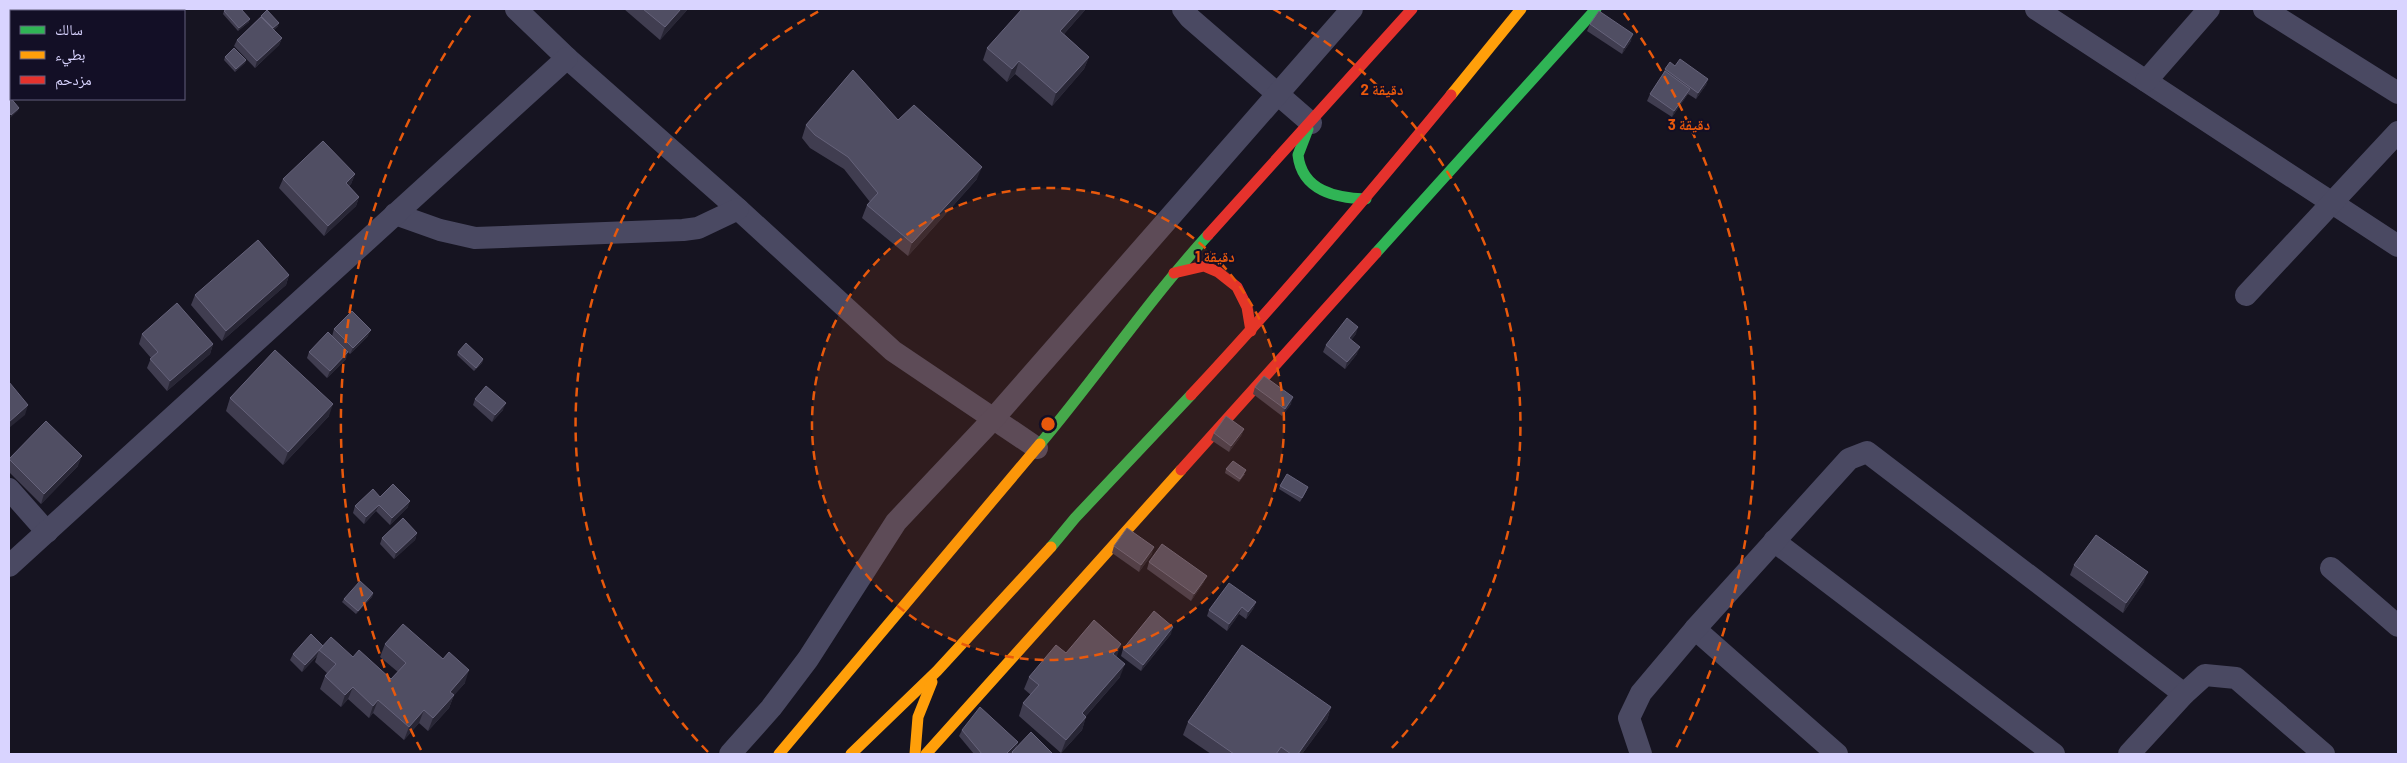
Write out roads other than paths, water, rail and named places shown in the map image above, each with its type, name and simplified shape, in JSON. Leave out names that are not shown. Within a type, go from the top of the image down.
[{"type":"main road","points":[[779,754],[1082,394],[1174,273],[1412,9]]},
{"type":"main road","points":[[851,754],[937,671],[1038,562],[1075,518],[1251,331],[1366,199],[1521,9]]},
{"type":"main road","points":[[926,754],[1596,9]]},
{"type":"main road","points":[[1311,123],[1298,156],[1302,172],[1312,186],[1324,193],[1343,198],[1366,199]]},
{"type":"main road","points":[[1174,273],[1204,266],[1218,272],[1237,287],[1247,307],[1251,331]]},
{"type":"main road","points":[[915,754],[913,736],[916,721],[921,703],[937,671]]},
{"type":"street","points":[[516,9],[567,58],[738,209],[893,351],[1037,448]]},
{"type":"street","points":[[1184,9],[1190,18],[1311,123]]},
{"type":"street","points":[[730,754],[771,708],[808,659],[896,522],[994,418],[1352,9]]},
{"type":"street","points":[[2036,9],[2398,246]]},
{"type":"street","points":[[2146,81],[2209,9]]},
{"type":"street","points":[[2264,9],[2398,93]]},
{"type":"street","points":[[9,566],[567,58]]},
{"type":"street","points":[[2246,295],[2398,132]]},
{"type":"street","points":[[396,214],[440,230],[475,238],[683,230],[698,228],[738,209]]},
{"type":"street","points":[[1642,754],[1629,718],[1641,693],[1695,629],[1849,459],[1867,452],[2184,694]]},
{"type":"street","points":[[9,489],[47,532]]},
{"type":"street","points":[[1774,541],[2054,754]]},
{"type":"street","points":[[2331,568],[2398,626]]},
{"type":"street","points":[[1695,629],[1837,754]]},
{"type":"street","points":[[2129,754],[2184,694],[2205,675],[2236,678],[2324,754]]}]
